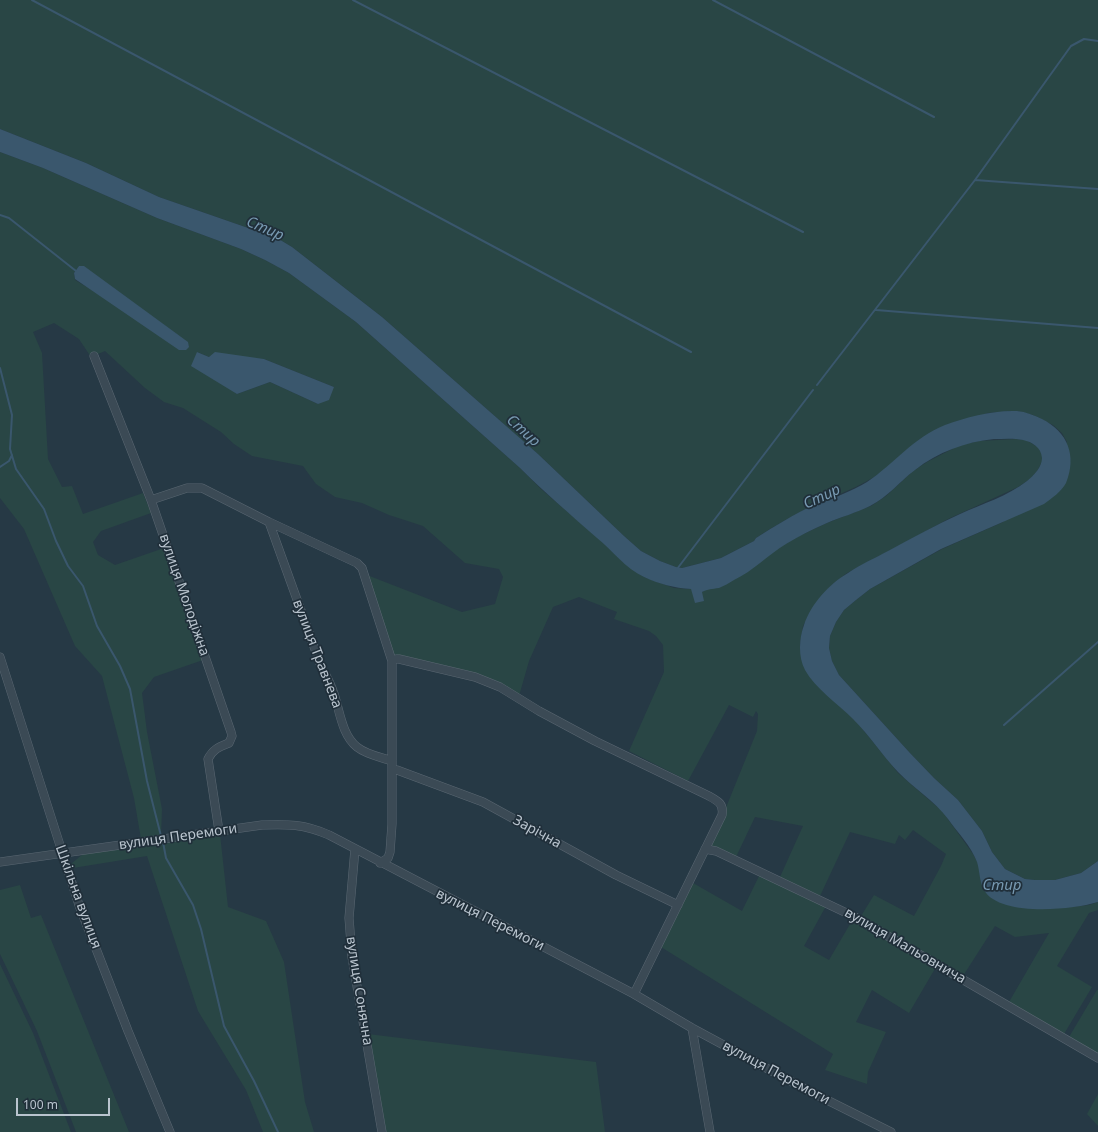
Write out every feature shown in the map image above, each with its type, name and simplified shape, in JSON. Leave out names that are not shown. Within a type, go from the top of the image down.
[{"type":"street","name":"вулиця Молодіжна","points":[[94,356],[151,500],[232,732],[229,743],[211,752],[208,759],[219,831]]},
{"type":"street","points":[[151,500],[187,488],[202,488],[269,522],[357,563],[362,568],[392,661],[392,824],[390,852],[388,858],[380,863]]},
{"type":"street","name":"вулиця Травнева","points":[[269,522],[321,666],[332,687],[346,733],[357,747],[366,753],[392,761]]},
{"type":"street","name":"Шкільна вулиця","points":[[0,656],[79,905],[122,1016],[170,1132]]},
{"type":"street","points":[[392,661],[399,659],[475,677],[500,688],[595,741],[720,802],[722,805],[722,815],[634,994]]},
{"type":"street","name":"Зарічна","points":[[392,770],[397,770],[483,802],[616,875],[678,905]]},
{"type":"street","name":"вулиця Перемоги","points":[[0,862],[262,825],[286,824],[304,826],[328,835],[634,994],[692,1028],[807,1090],[891,1132]]},
{"type":"street","name":"вулиця Сонячна","points":[[355,849],[350,918],[352,957],[382,1132]]},
{"type":"street","name":"вулиця Мальовнича","points":[[705,849],[716,851],[855,917],[1098,1058]]},
{"type":"street","points":[[692,1028],[710,1132]]},
{"type":"green space","points":[[0,0],[1098,0],[1098,861],[1081,873],[1055,880],[1025,879],[1005,869],[992,852],[982,831],[958,800],[910,753],[839,675],[832,661],[829,648],[830,636],[836,622],[844,610],[870,589],[942,549],[1003,522],[1067,442],[1062,433],[1053,425],[1033,415],[1017,411],[987,413],[865,482],[791,517],[756,538],[754,541],[721,558],[682,568],[660,561],[641,551],[538,454],[382,317],[292,247],[277,238],[159,197],[86,163],[0,129]]},
{"type":"green space","points":[[0,152],[43,168],[157,218],[241,249],[289,273],[356,322],[621,560],[644,577],[674,588],[691,589],[702,592],[706,589],[720,587],[799,536],[827,523],[871,506],[886,496],[913,471],[960,445],[979,441],[1016,439],[1026,440],[1038,447],[1042,454],[1042,462],[1030,479],[1018,487],[948,519],[847,573],[834,583],[821,597],[810,613],[803,626],[800,644],[817,684],[856,721],[898,773],[942,811],[973,854],[979,865],[980,877],[1021,908],[1060,908],[1089,905],[1098,902],[1098,910],[1089,913],[1057,966],[1092,987],[1064,1034],[1009,1002],[1049,933],[1015,937],[995,926],[963,976],[861,916],[874,895],[914,916],[946,854],[913,830],[905,840],[899,835],[895,844],[850,832],[820,896],[780,877],[803,826],[755,817],[736,857],[710,847],[757,731],[758,714],[756,711],[753,717],[729,705],[688,781],[629,751],[664,672],[663,645],[656,636],[649,631],[614,619],[617,612],[579,597],[553,607],[529,661],[519,696],[497,681],[393,654],[367,575],[462,612],[495,604],[503,577],[499,569],[465,563],[423,526],[389,515],[362,503],[335,497],[316,484],[303,466],[252,456],[234,444],[221,432],[183,408],[164,402],[145,388],[105,351],[91,357],[79,339],[54,323],[33,332],[42,353],[48,459],[62,487],[72,486],[83,514],[143,493],[151,513],[101,531],[93,542],[98,555],[115,565],[164,548],[203,660],[154,677],[142,693],[147,732],[162,809],[161,836],[141,839],[134,798],[102,676],[75,646],[24,529],[0,498]],"holes":[[[79,266],[84,267],[187,342],[189,347],[75,280],[74,273]],[[197,352],[209,357],[264,359],[334,387],[318,404],[270,382],[237,394]]]},
{"type":"green space","points":[[220,834],[228,907],[266,921],[284,962],[305,1102],[314,1132],[263,1132],[246,1090],[198,1011],[147,856],[73,868],[71,864],[83,854]]},
{"type":"green space","points":[[760,874],[826,906],[804,946],[829,960],[853,919],[936,967],[909,1013],[872,990],[856,1022],[886,1032],[868,1072],[867,1084],[825,1070],[833,1054],[661,947],[693,883],[742,911]]},
{"type":"green space","points":[[20,885],[31,918],[41,915],[129,1132],[76,1132],[37,1031],[0,954],[0,890]]},
{"type":"green space","points":[[0,964],[33,1033],[71,1132],[0,1132]]},
{"type":"green space","points":[[1098,990],[1098,1054],[1069,1037]]},
{"type":"green space","points":[[368,1034],[596,1062],[605,1132],[385,1132]]},
{"type":"green space","points":[[1098,1094],[1098,1126],[1087,1114]]},
{"type":"water","name":"Стир","points":[[0,129],[86,163],[159,197],[277,238],[292,247],[382,317],[538,454],[641,551],[676,567],[682,568],[721,558],[754,541],[756,538],[799,512],[861,486],[877,475],[924,436],[945,425],[980,415],[1008,411],[1024,412],[1051,424],[1064,438],[1070,454],[1071,463],[1069,473],[1066,483],[1059,492],[1044,504],[941,549],[870,589],[844,610],[836,622],[830,636],[829,648],[832,661],[839,675],[910,753],[958,800],[982,831],[992,852],[1005,869],[1025,879],[1055,880],[1081,873],[1098,861],[1098,902],[1054,909],[1037,909],[1020,908],[992,899],[982,887],[977,862],[971,850],[948,819],[937,806],[898,772],[859,725],[827,696],[809,677],[803,665],[800,653],[801,636],[807,617],[816,602],[834,583],[858,567],[924,532],[1020,486],[1037,471],[1041,465],[1041,454],[1036,446],[1030,442],[1020,439],[994,439],[962,445],[942,453],[915,470],[888,494],[870,506],[822,525],[796,538],[779,548],[754,568],[741,576],[719,588],[702,592],[704,601],[695,603],[691,589],[661,584],[644,577],[631,569],[356,322],[289,273],[241,249],[157,218],[43,168],[0,152]]},
{"type":"water","points":[[79,266],[84,266],[188,342],[189,347],[186,350],[179,350],[75,279],[74,273]]},
{"type":"water","points":[[197,352],[209,357],[215,352],[264,359],[334,387],[329,400],[318,404],[270,382],[237,394],[191,366]]},
{"type":"waterway","points":[[32,0],[691,352]]},
{"type":"waterway","points":[[353,0],[803,232]]},
{"type":"waterway","points":[[713,0],[934,117]]},
{"type":"waterway","points":[[817,385],[975,180],[1071,46],[1084,39],[1098,41]]},
{"type":"waterway","points":[[975,180],[1098,189]]},
{"type":"waterway","points":[[0,215],[9,218],[76,271]]},
{"type":"waterway","points":[[876,310],[1098,328]]},
{"type":"waterway","points":[[0,368],[12,415],[10,449],[16,469],[44,509],[56,541],[68,566],[83,586],[97,626],[120,666],[130,689],[147,781],[161,836]]},
{"type":"waterway","points":[[677,569],[813,390]]},
{"type":"waterway","points":[[0,467],[9,461],[12,455]]},
{"type":"waterway","points":[[1004,725],[1098,642]]},
{"type":"waterway","points":[[163,842],[166,858],[193,905],[201,929],[224,1026],[254,1081],[278,1132]]}]
